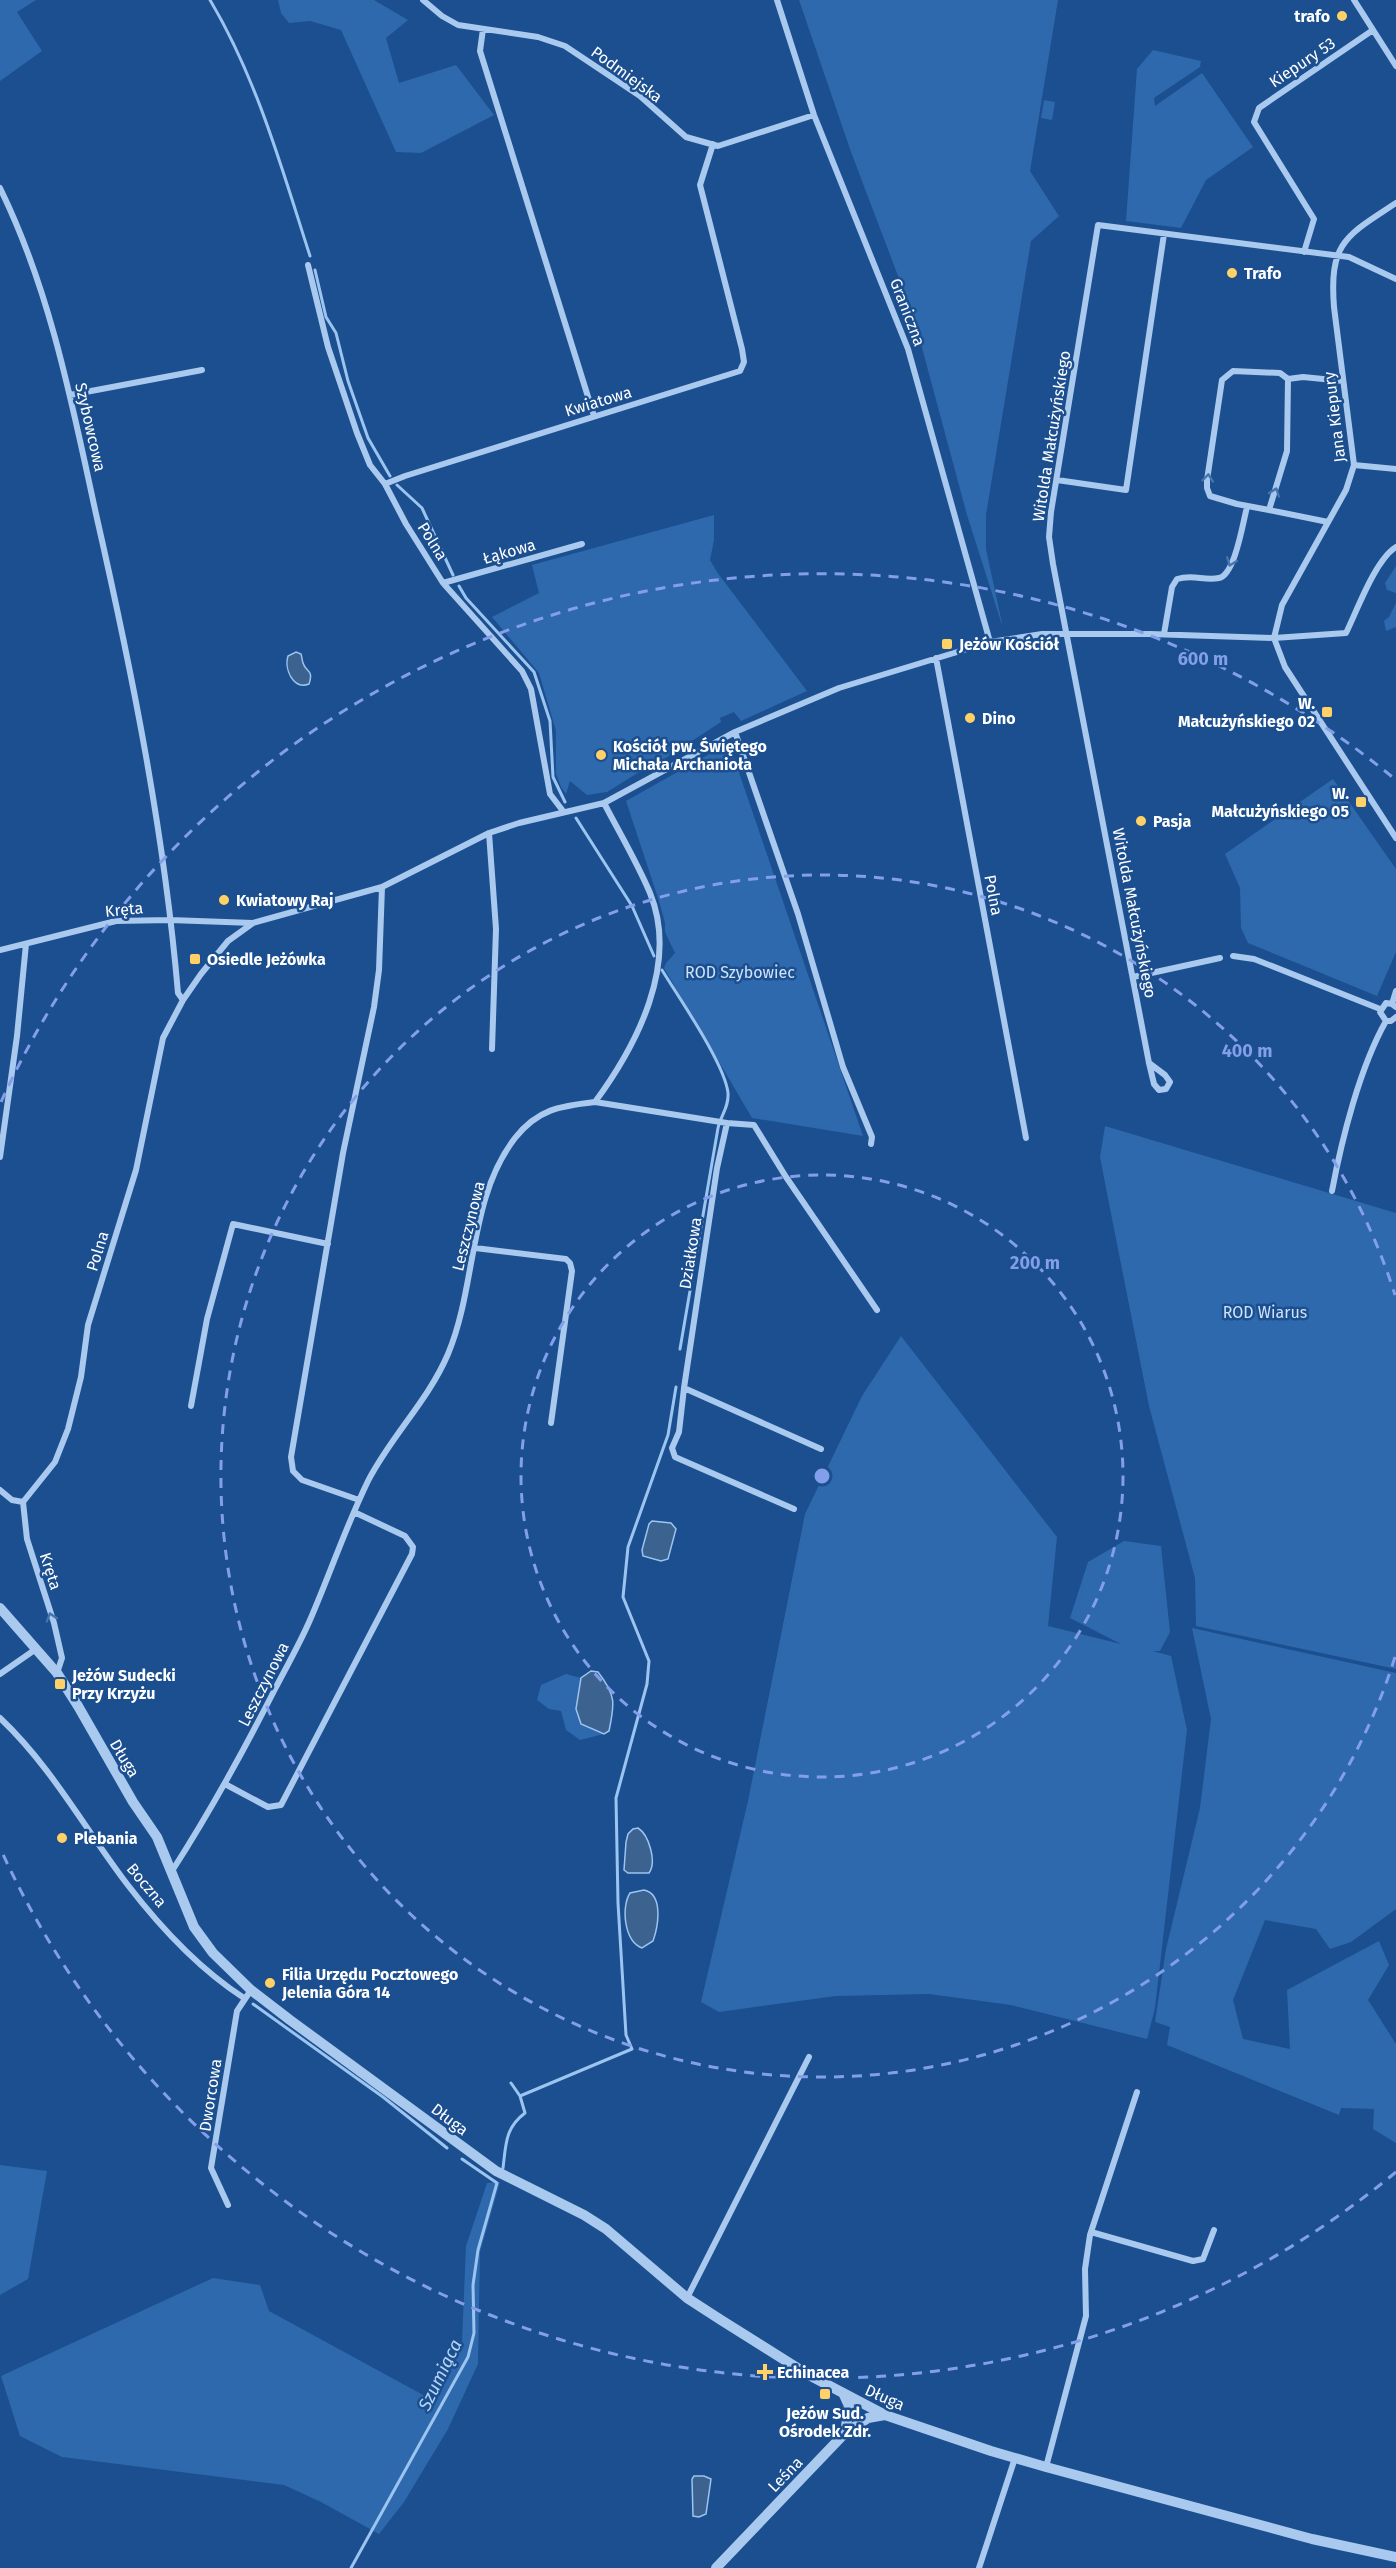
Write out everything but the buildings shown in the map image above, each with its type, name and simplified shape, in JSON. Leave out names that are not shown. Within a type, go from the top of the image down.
[{"type":"street","name":"Podmiejska","points":[[423,0],[442,16],[458,25],[538,37],[565,46],[640,96],[686,137],[718,146],[814,115]]},
{"type":"street","name":"Graniczna","points":[[777,0],[814,115],[909,349],[990,642]]},
{"type":"street","points":[[1354,0],[1396,66]]},
{"type":"street","points":[[483,28],[480,51],[594,416]]},
{"type":"street","name":"Kiepury 53","points":[[1304,252],[1314,219],[1254,122],[1259,108],[1373,30]]},
{"type":"street","name":"Kwiatowa","points":[[385,484],[740,371],[744,362],[742,349],[700,184],[713,144]]},
{"type":"street","name":"Szybowcowa","points":[[0,188],[29,252],[70,395],[131,680],[163,851],[170,920]]},
{"type":"street","name":"Jana Kiepury","points":[[1274,638],[1282,605],[1346,490],[1354,465],[1332,282],[1336,256],[1344,240],[1359,227],[1396,203]]},
{"type":"street","name":"Witolda Małcużyńskiego","points":[[1149,1063],[1049,537],[1098,225],[1349,257],[1396,279]]},
{"type":"street","points":[[1057,480],[1126,490],[1164,234]]},
{"type":"street","name":"Polna","points":[[308,265],[328,347],[370,465],[385,484],[406,524],[443,583],[522,671],[529,684],[550,794],[563,811]]},
{"type":"street","points":[[70,395],[202,370]]},
{"type":"street","points":[[1328,522],[1247,507],[1210,496],[1207,488],[1222,380],[1233,370],[1280,373],[1288,379],[1303,377],[1343,381]]},
{"type":"street","points":[[1269,510],[1287,451],[1288,379]]},
{"type":"street","points":[[1354,465],[1396,470]]},
{"type":"street","points":[[1164,634],[1167,608],[1172,587],[1177,579],[1189,576],[1219,578],[1231,569],[1247,507]]},
{"type":"street","name":"Łąkowa","points":[[443,583],[582,544]]},
{"type":"street","points":[[1068,634],[1164,634],[1274,638],[1346,633],[1378,568],[1390,551],[1396,547]]},
{"type":"street","name":"Polna","points":[[23,1502],[55,1462],[68,1429],[81,1377],[88,1325],[136,1170],[164,1038],[183,1000],[228,940],[253,923],[382,887],[489,834],[519,823],[604,802],[735,732],[839,688],[990,642],[1042,634],[1068,634]]},
{"type":"street","points":[[1274,638],[1285,667],[1396,838]]},
{"type":"street","name":"Polna","points":[[936,658],[1026,1138]]},
{"type":"street","points":[[735,732],[798,914],[843,1067],[872,1137],[871,1144]]},
{"type":"street","points":[[604,802],[650,893],[660,930],[661,953],[643,1015],[630,1045],[595,1102],[754,1125],[786,1178],[877,1310]]},
{"type":"street","points":[[489,834],[496,930],[492,1049]]},
{"type":"street","points":[[359,1500],[302,1480],[293,1470],[291,1457],[343,1153],[374,1007],[379,970],[382,887]]},
{"type":"street","points":[[170,920],[178,993],[183,1000]]},
{"type":"street","name":"Kręta","points":[[0,950],[116,921],[253,923]]},
{"type":"street","points":[[0,1157],[17,1036],[26,944]]},
{"type":"street","points":[[1233,956],[1254,959],[1380,1009]]},
{"type":"street","points":[[1133,977],[1220,958]]},
{"type":"street","points":[[1386,1021],[1380,1015],[1380,1009],[1384,1005],[1394,1005],[1396,992]]},
{"type":"street","points":[[1386,1021],[1391,1021],[1396,1017]]},
{"type":"street","points":[[1332,1191],[1354,1105],[1376,1038],[1386,1021]]},
{"type":"street","name":"Leszczynowa","points":[[171,1872],[225,1784],[310,1622],[359,1500],[382,1454],[431,1387],[447,1357],[460,1326],[486,1194],[499,1164],[515,1138],[538,1115],[568,1105],[595,1102]]},
{"type":"street","name":"Działkowa","points":[[724,1122],[679,1432],[672,1448],[675,1457],[794,1509]]},
{"type":"street","points":[[191,1406],[207,1319],[233,1224],[328,1244]]},
{"type":"street","points":[[475,1248],[566,1259],[570,1263],[572,1271],[551,1423]]},
{"type":"street","points":[[684,1388],[821,1449]]},
{"type":"street","points":[[0,1490],[12,1500],[23,1502]]},
{"type":"street","name":"Kręta","points":[[23,1502],[27,1539],[54,1623],[62,1658],[57,1673]]},
{"type":"street","points":[[225,1784],[268,1807],[280,1804],[412,1554],[413,1547],[405,1536],[354,1512]]},
{"type":"street","name":"Długa","points":[[0,1608],[57,1673],[157,1837],[186,1912],[201,1938],[248,1994],[496,2171],[584,2215],[606,2229],[687,2298],[844,2395],[885,2415],[1046,2467],[1312,2539],[1396,2557]]},
{"type":"street","points":[[0,1674],[36,1649]]},
{"type":"street","name":"Boczna","points":[[0,1718],[35,1755],[128,1885],[186,1950],[217,1980],[248,1994]]},
{"type":"street","name":"Dworcowa","points":[[228,2205],[211,2168],[237,2011],[248,1994]]},
{"type":"street","points":[[687,2298],[808,2057]]},
{"type":"street","points":[[1046,2467],[1086,2316],[1085,2269],[1091,2232],[1137,2092]]},
{"type":"street","points":[[1091,2232],[1193,2261],[1203,2259],[1214,2230]]},
{"type":"street","points":[[844,2395],[849,2406],[845,2433]]},
{"type":"street","name":"Leśna","points":[[716,2568],[845,2433],[868,2418],[885,2415]]},
{"type":"street","points":[[978,2568],[1015,2458]]},
{"type":"green space","points":[[0,0],[36,0],[17,12],[42,51],[0,81]]},
{"type":"green space","points":[[278,0],[374,0],[408,20],[386,38],[399,83],[456,65],[494,115],[421,153],[396,152],[341,30],[310,21],[289,23],[281,13]]},
{"type":"green space","points":[[799,0],[1058,0],[1030,171],[1059,216],[1031,241],[986,515],[986,549],[1003,628],[967,515],[914,318],[851,152]]},
{"type":"green space","points":[[1153,50],[1201,61],[1200,67],[1154,98],[1155,106],[1202,73],[1253,147],[1206,180],[1181,228],[1126,221],[1137,69]]},
{"type":"green space","points":[[1044,100],[1055,102],[1052,120],[1041,118]]},
{"type":"green space","points":[[714,515],[714,540],[710,560],[807,691],[741,721],[734,712],[720,718],[721,722],[652,767],[649,766],[607,792],[587,795],[570,781],[566,794],[556,774],[556,731],[539,673],[492,617],[539,593],[532,565]]},
{"type":"green space","points":[[1396,566],[1396,593],[1387,590],[1385,583]]},
{"type":"green space","points":[[1396,603],[1396,627],[1386,631],[1384,621],[1389,617]]},
{"type":"green space","name":"ROD Szybowiec","points":[[729,743],[863,1136],[752,1118],[664,968],[675,953],[665,932],[659,901],[626,801]]},
{"type":"green space","points":[[1333,779],[1396,869],[1396,952],[1377,996],[1248,943],[1241,928],[1240,888],[1225,854]]},
{"type":"green space","name":"ROD Wiarus","points":[[1105,1126],[1396,1213],[1396,1669],[1196,1626],[1195,1578],[1149,1406],[1100,1157]]},
{"type":"green space","points":[[901,1336],[1057,1537],[1048,1626],[1121,1644],[1070,1618],[1088,1562],[1124,1541],[1161,1546],[1170,1632],[1160,1651],[1153,1651],[1171,1656],[1187,1730],[1155,2008],[1147,2039],[1011,2005],[929,1994],[836,1996],[719,2012],[701,2002],[748,1801],[805,1514],[862,1396]]},
{"type":"green space","points":[[1192,1628],[1396,1673],[1396,1909],[1351,1942],[1330,1949],[1316,1929],[1265,1920],[1233,2000],[1243,2039],[1290,2049],[1287,1990],[1379,1941],[1389,1965],[1368,2000],[1396,2044],[1396,2143],[1373,2129],[1374,2109],[1341,2108],[1339,2115],[1167,2045],[1170,2027],[1155,2022],[1166,1949],[1200,1808],[1211,1719]]},
{"type":"green space","points":[[566,1674],[581,1678],[576,1709],[581,1724],[604,1734],[580,1740],[566,1730],[561,1711],[549,1709],[537,1700],[541,1685]]},
{"type":"green space","points":[[0,2165],[47,2171],[28,2279],[0,2295]]},
{"type":"green space","points":[[500,2182],[480,2252],[478,2364],[448,2429],[404,2502],[379,2534],[321,2502],[284,2485],[62,2457],[20,2436],[1,2376],[213,2278],[260,2285],[269,2311],[425,2396],[462,2341],[466,2246],[487,2183]]},
{"type":"shaded area","points":[[296,652],[301,654],[304,666],[310,673],[309,684],[298,684],[291,677],[287,667],[288,656]]},
{"type":"shaded area","points":[[652,1521],[671,1523],[676,1529],[668,1559],[661,1561],[643,1556],[642,1550],[649,1524]]},
{"type":"shaded area","points":[[591,1671],[598,1672],[611,1693],[613,1706],[609,1731],[604,1734],[581,1724],[576,1709],[581,1678]]},
{"type":"shaded area","points":[[638,1828],[642,1831],[651,1849],[652,1862],[649,1873],[628,1873],[624,1870],[628,1834]]},
{"type":"shaded area","points":[[644,1890],[655,1898],[658,1920],[653,1941],[642,1948],[631,1938],[625,1915],[630,1893]]},
{"type":"shaded area","points":[[694,2476],[711,2479],[706,2514],[699,2517],[693,2516],[692,2479]]},
{"type":"waterway","points":[[210,0],[227,30],[255,93],[310,256]]},
{"type":"waterway","points":[[315,270],[326,317],[336,333],[348,381],[368,438],[390,476]]},
{"type":"waterway","points":[[397,485],[422,508],[453,575]]},
{"type":"waterway","points":[[459,586],[466,598],[534,672],[550,721],[553,777],[565,802]]},
{"type":"waterway","points":[[576,818],[632,906],[654,956]]},
{"type":"waterway","points":[[662,970],[719,1065],[728,1093],[718,1128],[680,1349]]},
{"type":"waterway","points":[[520,2096],[632,2049],[626,2035],[618,1903],[616,1798],[647,1684],[649,1661],[623,1597],[628,1547],[668,1435],[676,1387]]},
{"type":"waterway","name":"Szumiąca","points":[[253,2004],[383,2097],[447,2148]]},
{"type":"waterway","points":[[503,2168],[510,2131],[525,2113],[520,2096],[511,2083]]},
{"type":"waterway","name":"Szumiąca","points":[[351,2568],[468,2357],[474,2333],[473,2285],[478,2250],[497,2183],[462,2159]]},
{"type":"place","name":"trafo","points":[[1342,16]]},
{"type":"place","name":"Trafo","points":[[1232,273]]},
{"type":"place","name":"Jeżów Kościół","points":[[947,644]]},
{"type":"place","name":"W. Małcużyńskiego 02","points":[[1327,712]]},
{"type":"place","name":"Dino","points":[[970,718]]},
{"type":"place","name":"Kościół pw. Świętego Michała Archanioła","points":[[601,755]]},
{"type":"place","name":"W. Małcużyńskiego 05","points":[[1361,802]]},
{"type":"place","name":"Pasja","points":[[1141,821]]},
{"type":"place","name":"Kwiatowy Raj","points":[[224,900]]},
{"type":"place","name":"Osiedle Jeżówka","points":[[195,959]]},
{"type":"place","name":"Jeżów Sudecki Przy Krzyżu","points":[[60,1684]]},
{"type":"place","name":"Plebania","points":[[62,1838]]},
{"type":"place","name":"Filia Urzędu Pocztowego Jelenia Góra 14","points":[[270,1983]]},
{"type":"place","name":"Echinacea","points":[[765,2372]]},
{"type":"place","name":"Jeżów Sud. Ośrodek Zdr.","points":[[825,2394]]}]
